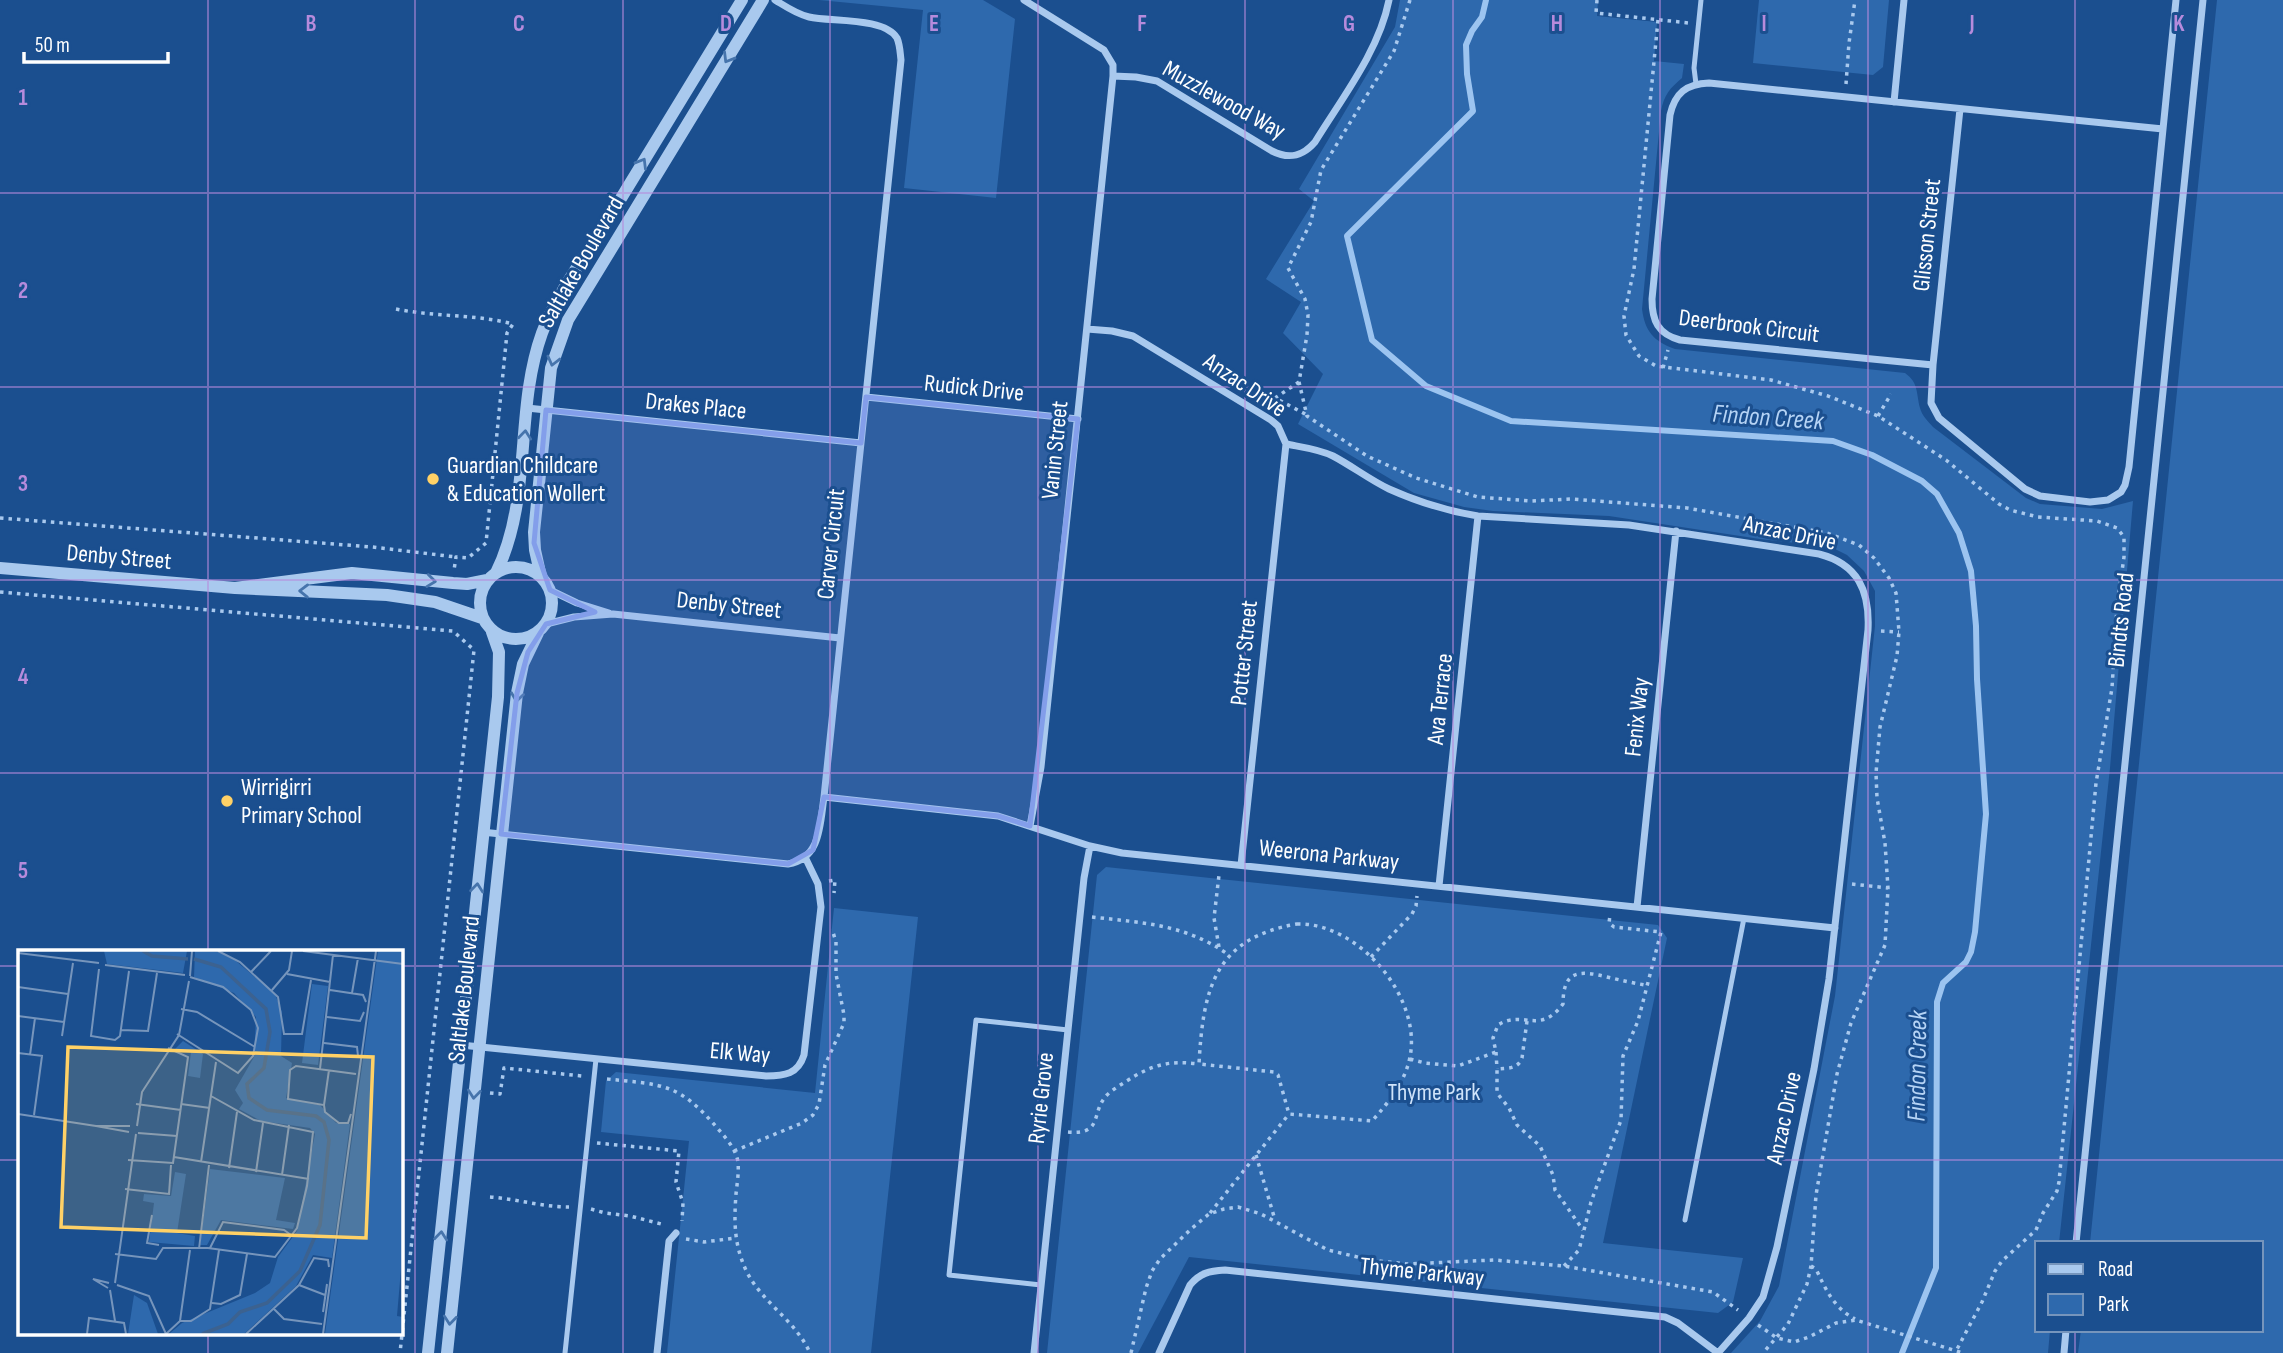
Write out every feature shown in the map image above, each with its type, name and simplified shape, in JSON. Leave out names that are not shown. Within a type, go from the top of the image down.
[{"type":"street","name":"Saltlake Boulevard","points":[[492,576],[505,554],[517,507],[527,408],[537,347],[555,306],[742,0]]},
{"type":"street","name":"Saltlake Boulevard","points":[[541,577],[534,532],[546,410],[551,368],[568,320],[763,0]]},
{"type":"street","name":"Carver Circuit","points":[[775,0],[812,18],[880,26],[894,34],[900,47],[901,62],[824,797],[817,841],[805,857]]},
{"type":"street","points":[[1024,0],[1104,50],[1112,65],[1113,76]]},
{"type":"street","name":"Muzzlewood Way","points":[[1113,76],[1157,81],[1272,151],[1296,156],[1305,153],[1315,142],[1370,52],[1383,27],[1389,0]]},
{"type":"street","points":[[1894,102],[1904,0]]},
{"type":"street","points":[[1933,365],[1931,403],[1939,418],[2025,489],[2048,498],[2090,502],[2108,500],[2121,492],[2129,467],[2176,0]]},
{"type":"street","name":"Bindts Road","points":[[2076,1241],[2203,0]]},
{"type":"street","name":"Vanin Street","points":[[1030,826],[1041,766],[1113,76]]},
{"type":"street","points":[[1696,84],[1709,83],[2163,129]]},
{"type":"street","name":"Deerbrook Circuit","points":[[1696,84],[1679,93],[1672,105],[1653,286],[1652,311],[1662,333],[1672,338],[1933,365]]},
{"type":"street","name":"Glisson Street","points":[[1933,365],[1960,109]]},
{"type":"street","name":"Anzac Drive","points":[[1087,329],[1124,334],[1142,341],[1271,420],[1278,426],[1286,444],[1324,452],[1387,488],[1414,500],[1457,513],[1478,516],[1594,522],[1676,531],[1832,557],[1844,564],[1864,589],[1869,612],[1868,630],[1841,883],[1823,1021],[1777,1247],[1763,1297],[1749,1318],[1718,1353]]},
{"type":"street","name":"Rudick Drive","points":[[866,397],[1078,419]]},
{"type":"street","name":"Drakes Place","points":[[527,408],[861,443]]},
{"type":"street","name":"Potter Street","points":[[1241,865],[1286,444]]},
{"type":"street","name":"Ava Terrace","points":[[1439,886],[1478,516]]},
{"type":"street","name":"Fenix Way","points":[[1637,907],[1676,531]]},
{"type":"street","points":[[235,588],[352,573],[467,584],[507,568],[519,567],[531,570],[541,577],[550,590],[551,613],[542,628],[527,638],[515,640],[492,632],[482,618],[479,598],[492,576]]},
{"type":"street","name":"Denby Street","points":[[0,568],[235,588]]},
{"type":"street","points":[[235,588],[387,595],[435,602],[482,618]]},
{"type":"street","name":"Denby Street","points":[[550,590],[577,603],[613,614]]},
{"type":"street","name":"Denby Street","points":[[542,628],[574,617],[613,614],[840,638]]},
{"type":"street","name":"Saltlake Boulevard","points":[[447,1353],[519,680],[528,652],[542,628]]},
{"type":"street","name":"Saltlake Boulevard","points":[[428,1353],[499,677],[499,652],[492,632]]},
{"type":"street","name":"Weerona Parkway","points":[[824,797],[998,816],[1090,846],[1122,853],[1835,928]]},
{"type":"street","points":[[482,832],[788,864],[805,857]]},
{"type":"street","name":"Ryrie Grove","points":[[1034,1353],[1080,916],[1090,846]]},
{"type":"street","name":"Elk Way","points":[[461,1045],[766,1076],[786,1075],[798,1069],[807,1039],[821,907],[818,884],[805,857]]},
{"type":"street","points":[[657,1353],[669,1241],[676,1233]]},
{"type":"street","name":"Thyme Parkway","points":[[1159,1353],[1190,1285],[1196,1278],[1208,1272],[1225,1270],[1665,1317],[1678,1323],[1718,1353]]},
{"type":"street","points":[[2064,1353],[2066,1332]]},
{"type":"lane","points":[[1696,84],[1694,68],[1701,0]]},
{"type":"lane","points":[[1685,1220],[1744,918]]},
{"type":"lane","points":[[1041,1285],[950,1275],[976,1020],[1068,1030]]},
{"type":"lane","points":[[565,1353],[596,1059]]},
{"type":"path","points":[[1307,416],[1299,382],[1308,315],[1305,299],[1289,273],[1290,261],[1311,222],[1321,170],[1394,51],[1410,0]]},
{"type":"path","points":[[1597,0],[1596,13],[1698,24]]},
{"type":"path","points":[[1845,97],[1855,0]]},
{"type":"path","points":[[1658,20],[1634,269],[1624,316],[1626,335],[1631,345],[1647,362],[1663,368],[1771,380],[1828,396],[1878,416],[1946,460],[1999,504],[2031,516],[2109,524],[2122,533],[2124,544],[2112,688],[2096,783],[2060,1182],[2036,1230],[2002,1261],[1995,1271],[1956,1352]]},
{"type":"path","points":[[0,517],[372,547],[468,558],[486,543],[508,333],[513,324],[490,319],[431,316],[396,309]]},
{"type":"path","points":[[1663,368],[1672,338]]},
{"type":"path","points":[[1299,382],[1275,398],[1367,456],[1461,494],[1513,500],[1572,499],[1687,508],[1828,533],[1859,545],[1874,558],[1889,578],[1896,593],[1899,632],[1897,656],[1880,727],[1876,773],[1888,888],[1885,945],[1851,1023],[1837,1074],[1816,1195],[1811,1266],[1807,1284],[1800,1302],[1777,1338],[1763,1353]]},
{"type":"path","points":[[1878,416],[1891,394]]},
{"type":"path","points":[[453,583],[456,557]]},
{"type":"path","points":[[0,593],[453,631],[474,650],[402,1334]]},
{"type":"path","points":[[448,631],[450,606]]},
{"type":"path","points":[[1868,630],[1899,632]]},
{"type":"path","points":[[1219,947],[1214,918],[1220,863]]},
{"type":"path","points":[[1841,883],[1888,888]]},
{"type":"path","points":[[1371,957],[1412,915],[1416,906],[1418,884]]},
{"type":"path","points":[[1564,1266],[1579,1250],[1597,1182],[1621,1120],[1622,1063],[1636,1028],[1661,932],[1611,926],[1611,904]]},
{"type":"path","points":[[1080,916],[1168,926],[1203,938],[1229,955]]},
{"type":"path","points":[[1199,1064],[1201,1031],[1208,992],[1229,955],[1269,931],[1308,924],[1343,935],[1382,967],[1401,999],[1410,1028],[1410,1059],[1394,1096],[1372,1121],[1289,1114]]},
{"type":"path","points":[[1583,1230],[1555,1190],[1553,1175],[1540,1146],[1523,1133],[1497,1093],[1493,1038],[1498,1025],[1511,1019],[1541,1021],[1559,1010],[1563,1004],[1564,987],[1568,979],[1575,974],[1591,972],[1646,986]]},
{"type":"path","points":[[1497,1069],[1513,1068],[1520,1064],[1527,1021]]},
{"type":"path","points":[[1410,1059],[1458,1066],[1496,1052]]},
{"type":"path","points":[[1057,1132],[1085,1132],[1096,1124],[1106,1096],[1153,1066],[1172,1062],[1274,1072],[1278,1075],[1289,1114]]},
{"type":"path","points":[[474,1092],[500,1094],[504,1068],[658,1084],[682,1093],[726,1138],[738,1161],[734,1222],[746,1270],[753,1283],[795,1329],[810,1353]]},
{"type":"path","points":[[1131,1353],[1152,1270],[1183,1236],[1209,1214],[1289,1114]]},
{"type":"path","points":[[588,1142],[679,1152],[676,1182],[683,1202],[681,1226],[676,1233]]},
{"type":"path","points":[[1256,1155],[1276,1222]]},
{"type":"path","points":[[490,1197],[514,1198],[545,1206],[581,1207],[638,1217],[669,1226],[676,1233],[694,1241],[736,1238]]},
{"type":"path","points":[[1209,1214],[1224,1209],[1250,1209],[1328,1250],[1379,1262],[1408,1264],[1494,1260],[1564,1266],[1713,1292],[1777,1338],[1794,1342],[1836,1323],[1856,1320]]},
{"type":"path","points":[[1811,1266],[1816,1269],[1836,1305],[1856,1320],[1963,1353]]},
{"type":"highlighted area","points":[[866,397],[1078,419],[1030,826],[998,816],[824,797],[813,850],[788,864],[501,834],[517,693],[528,652],[546,624],[595,612],[550,590],[534,543],[546,410],[861,443]]},
{"type":"green space","points":[[819,0],[983,0],[1015,19],[996,198],[904,188],[923,10]]},
{"type":"green space","points":[[1400,0],[1598,0],[1597,16],[1657,22],[1654,61],[1684,64],[1682,78],[1668,92],[1661,111],[1642,309],[1651,334],[1675,349],[1905,373],[1915,385],[1921,411],[1933,427],[2026,498],[2040,504],[2102,509],[2133,501],[2110,768],[2059,1241],[2035,1241],[2035,1332],[2050,1332],[2048,1353],[1731,1353],[1760,1321],[1779,1286],[1835,996],[1875,626],[1875,591],[1864,571],[1847,555],[1831,547],[1609,516],[1493,511],[1464,507],[1414,493],[1298,424],[1323,374],[1283,333],[1301,302],[1266,279],[1314,201],[1299,189],[1395,27]]},
{"type":"green space","points":[[1759,0],[1889,0],[1883,67],[1873,75],[1753,63]]},
{"type":"green space","points":[[2217,0],[2283,0],[2283,1353],[2078,1353],[2081,1332],[2262,1332],[2262,1241],[2090,1241]]},
{"type":"green space","name":"Thyme Park","points":[[1106,867],[1658,925],[1667,938],[1603,1243],[1743,1258],[1733,1302],[1718,1313],[1189,1257],[1138,1353],[1047,1353],[1097,875]]},
{"type":"green space","points":[[834,908],[918,917],[871,1353],[667,1353],[689,1141],[601,1132],[606,1081],[616,1072],[815,1093]]},
{"type":"waterway","name":"Findon Creek","points":[[1486,0],[1482,17],[1466,45],[1473,111],[1347,236],[1372,340],[1426,386],[1511,421],[1833,441],[1872,455],[1922,481],[1937,494],[1959,533],[1971,571],[1986,814],[1971,952],[1966,962],[1943,983],[1937,1002],[1936,1268],[1902,1353]]},
{"type":"place","name":"Guardian Childcare & Education Wollert","points":[[433,479]]},
{"type":"place","name":"Wirrigirri Primary School","points":[[227,801]]}]
